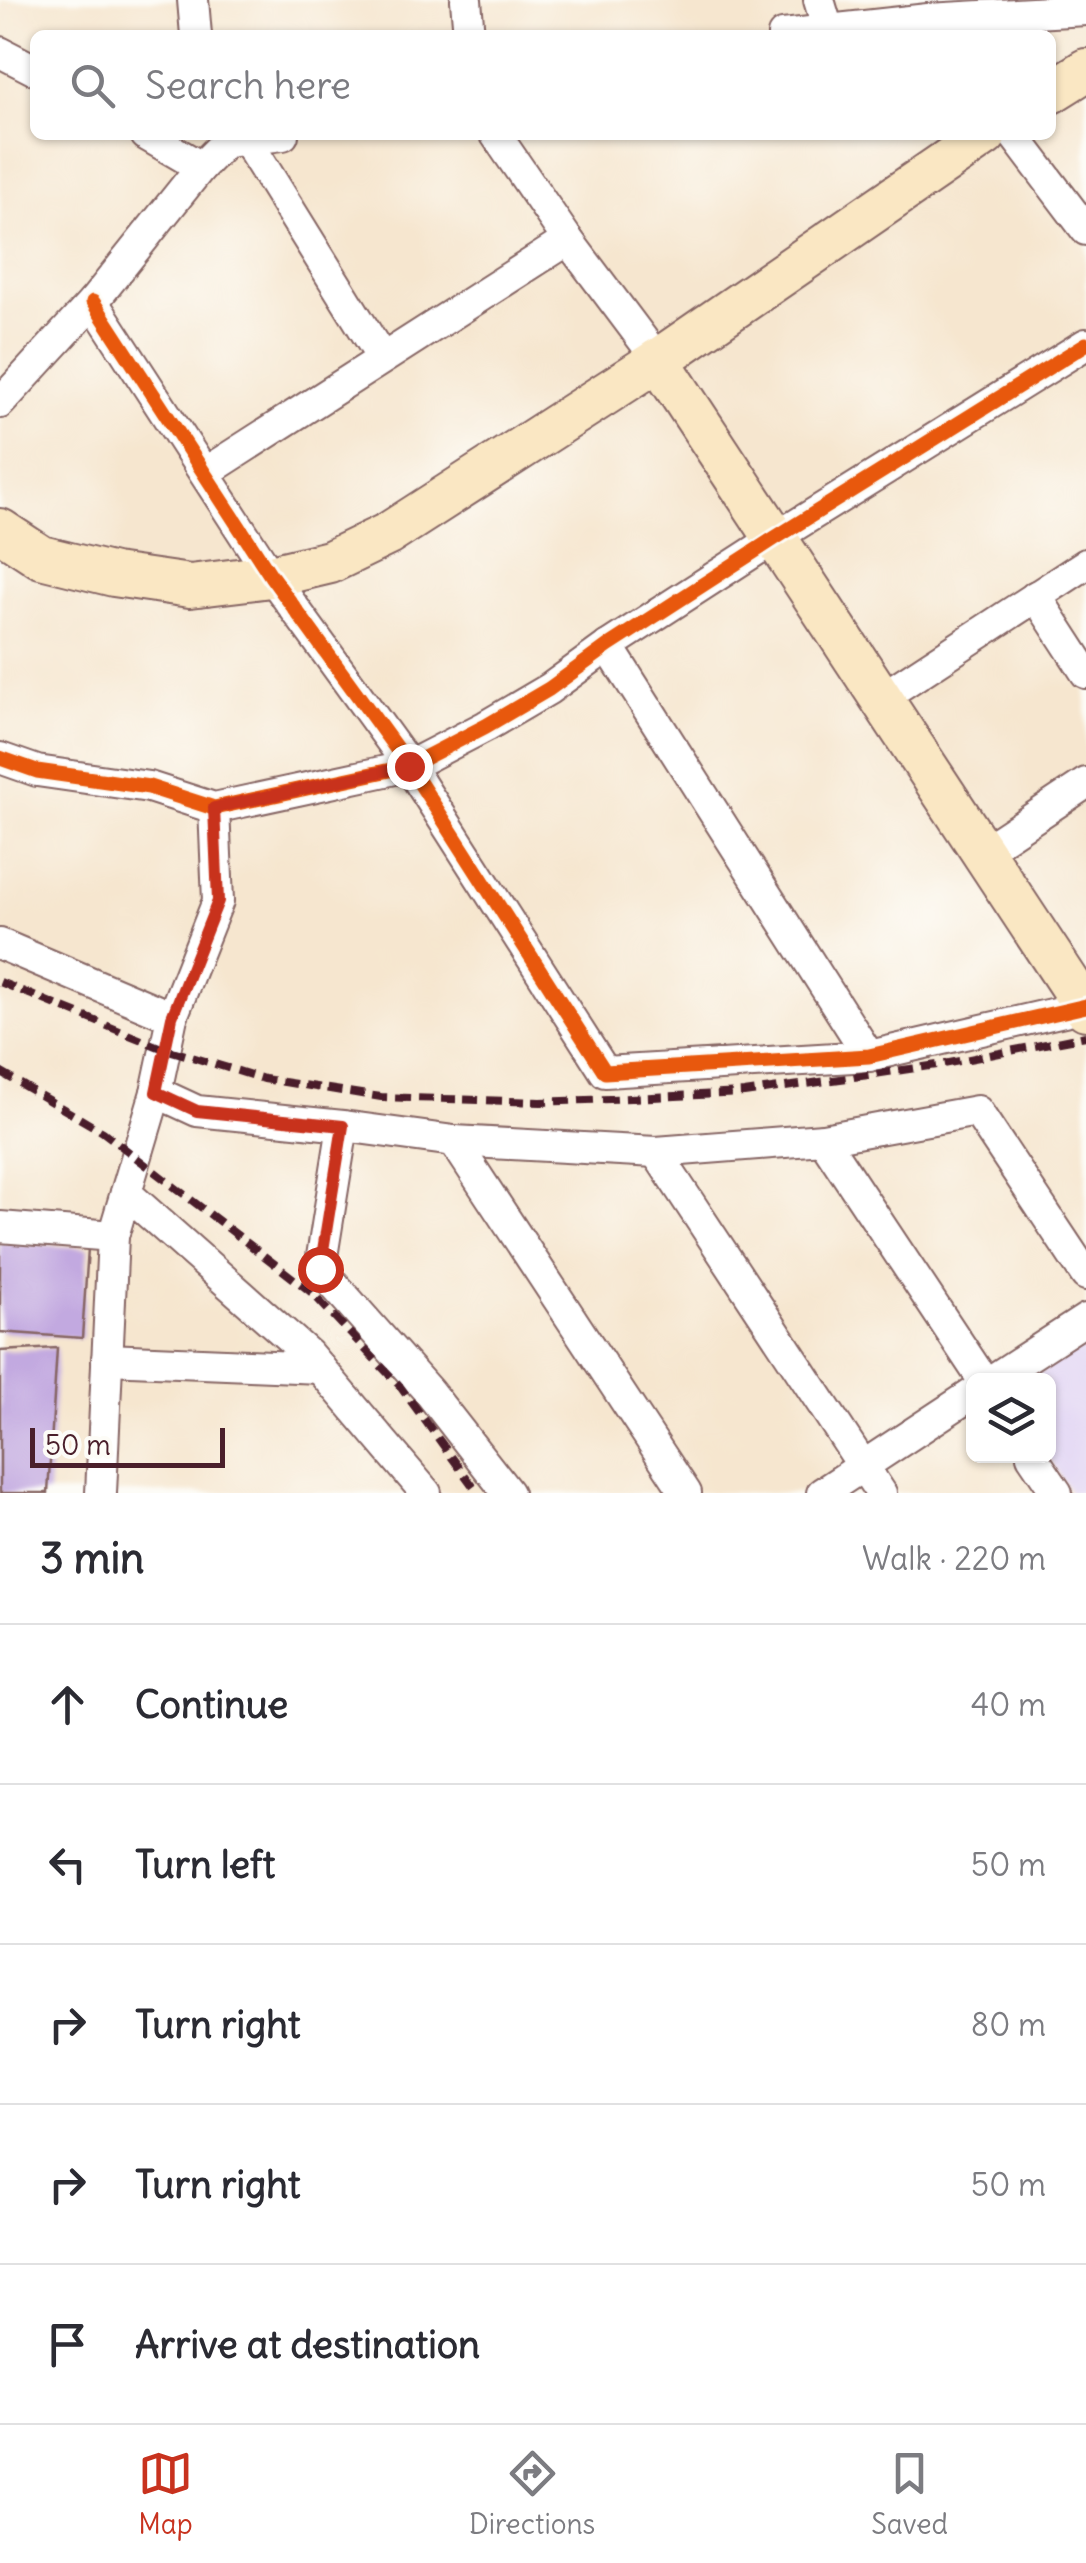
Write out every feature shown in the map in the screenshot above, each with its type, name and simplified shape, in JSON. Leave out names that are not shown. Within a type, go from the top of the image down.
[{"type":"street","points":[[193,0],[196,30]]},
{"type":"street","points":[[466,0],[469,30]]},
{"type":"street","points":[[818,0],[828,30],[928,19],[1086,10]]},
{"type":"street","points":[[0,52],[30,67]]},
{"type":"street","points":[[1056,89],[1086,70]]},
{"type":"street","points":[[155,140],[201,167]]},
{"type":"street","points":[[0,403],[93,302],[201,167],[232,140],[382,358]]},
{"type":"street","points":[[93,302],[271,576],[409,766],[604,1072],[869,1056],[1086,1008],[658,360],[499,140]]},
{"type":"street","points":[[0,530],[42,556],[114,576],[190,586],[271,576],[330,562],[388,534],[658,360],[977,140]]},
{"type":"street","points":[[1018,140],[1086,230]]},
{"type":"street","points":[[206,472],[568,240]]},
{"type":"street","points":[[0,758],[38,771],[148,787],[214,808],[409,766],[549,689],[775,538],[1086,344]]},
{"type":"street","points":[[880,698],[1086,564]]},
{"type":"street","points":[[1036,596],[1086,673]]},
{"type":"street","points":[[608,646],[869,1056]]},
{"type":"street","points":[[982,852],[1086,783]]},
{"type":"street","points":[[101,1493],[113,1236],[156,1092],[172,1017],[218,901],[214,808]]},
{"type":"street","points":[[0,944],[172,1017]]},
{"type":"street","points":[[156,1092],[197,1111],[454,1141],[656,1152],[823,1139],[977,1110],[1086,1275]]},
{"type":"street","points":[[343,1126],[320,1269],[428,1392],[508,1493]]},
{"type":"street","points":[[823,1139],[978,1373]]},
{"type":"street","points":[[454,1141],[686,1493]]},
{"type":"street","points":[[656,1152],[881,1493]]},
{"type":"street","points":[[126,1193],[308,1354],[426,1493]]},
{"type":"street","points":[[0,1227],[113,1236]]},
{"type":"street","points":[[1003,1373],[1086,1318]]},
{"type":"street","points":[[107,1359],[320,1368]]},
{"type":"street","points":[[822,1493],[966,1398]]},
{"type":"street","points":[[1037,1463],[1057,1493]]},
{"type":"shaded area","points":[[1086,1343],[1086,1493],[1071,1493],[1052,1463],[1056,1463],[1056,1373],[1040,1373]]},
{"type":"building","points":[[0,1242],[88,1248],[82,1338],[0,1332]]},
{"type":"building","points":[[57,1348],[48,1493],[0,1493],[0,1351]]},
{"type":"railway","points":[[0,982],[159,1047],[264,1079],[381,1097],[541,1102],[744,1093],[944,1064],[1086,1036]]},
{"type":"railway","points":[[0,1072],[103,1132],[311,1292],[399,1385],[478,1493]]},
{"type":"cycle path","points":[[93,302],[271,576],[409,766],[605,1072],[869,1056],[1086,1006]]},
{"type":"cycle path","points":[[0,758],[37,771],[149,787],[214,808],[409,766],[549,689],[775,538],[1086,344]]},
{"type":"route","points":[[320,1269],[343,1126],[197,1111],[156,1092],[172,1017],[218,901],[214,808],[409,766]]}]
